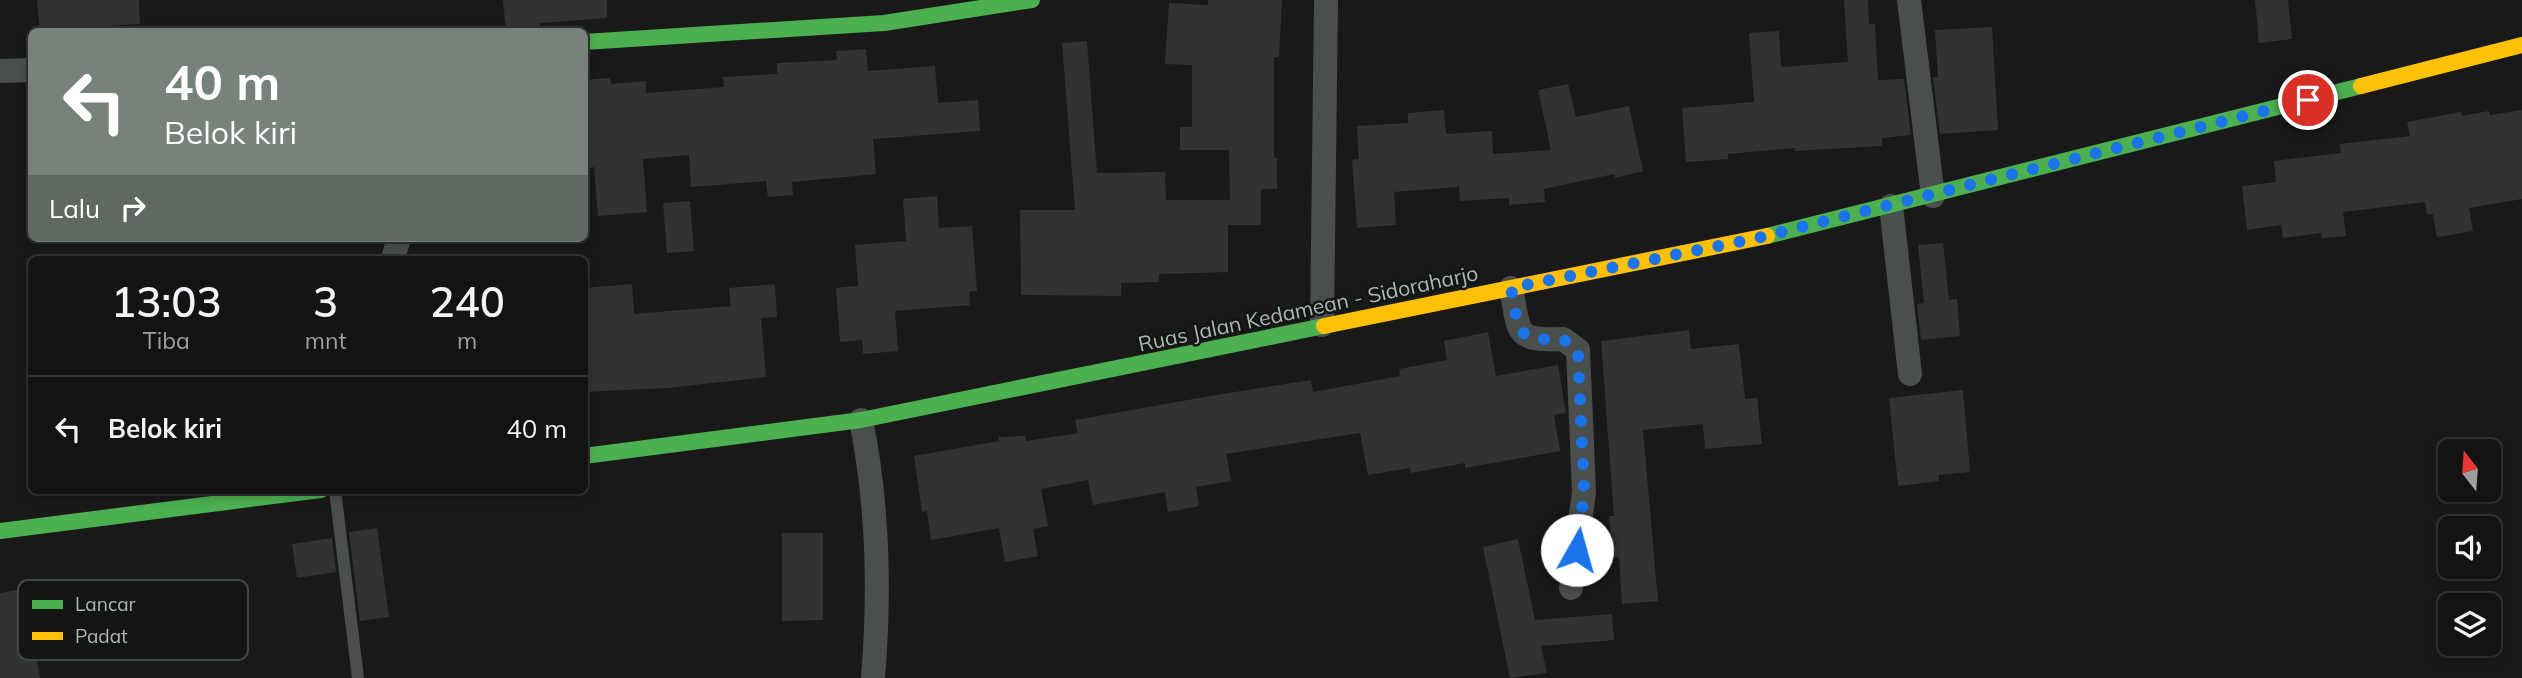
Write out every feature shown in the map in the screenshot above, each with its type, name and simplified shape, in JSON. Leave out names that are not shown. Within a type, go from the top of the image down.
[{"type":"main road","points":[[588,43],[884,23],[1032,0]]},
{"type":"main road","name":"Ruas Jalan Kedamean - Sidoraharjo","points":[[588,455],[861,420],[1758,238],[1933,196],[2522,45]]},
{"type":"main road","points":[[0,531],[290,494]]},
{"type":"street","points":[[1322,326],[1326,0]]},
{"type":"street","points":[[1909,0],[1933,196]]},
{"type":"street","points":[[0,71],[28,70]]},
{"type":"street","points":[[1891,206],[1910,374]]},
{"type":"street","points":[[1511,288],[1519,329],[1524,336],[1532,341],[1563,339],[1578,351],[1584,492],[1571,589]]},
{"type":"street","points":[[861,420],[870,467],[873,516],[876,642],[873,678]]},
{"type":"lane","points":[[335,494],[358,678]]},
{"type":"building","points":[[37,0],[139,0],[140,24],[105,26],[106,28],[40,28]]},
{"type":"building","points":[[503,0],[607,0],[607,18],[540,23],[540,28],[506,28]]},
{"type":"building","points":[[1208,0],[1282,0],[1279,57],[1274,57],[1274,158],[1277,158],[1277,189],[1261,189],[1261,225],[1228,225],[1228,272],[1159,274],[1159,282],[1121,283],[1121,296],[1021,295],[1020,210],[1075,210],[1062,43],[1087,41],[1097,173],[1165,172],[1166,200],[1230,200],[1229,150],[1180,150],[1180,127],[1192,127],[1192,65],[1165,64],[1169,3],[1208,5]]},
{"type":"building","points":[[1844,0],[1868,0],[1869,24],[1875,24],[1878,80],[1904,79],[1911,135],[1882,138],[1882,146],[1795,151],[1795,148],[1728,154],[1728,159],[1686,162],[1682,108],[1754,102],[1749,33],[1779,31],[1781,67],[1848,62]]},
{"type":"building","points":[[2255,0],[2288,0],[2292,39],[2259,43]]},
{"type":"building","points":[[1992,27],[1998,130],[1940,134],[1933,77],[1938,77],[1935,30]]},
{"type":"building","points":[[866,49],[868,71],[935,66],[938,103],[978,100],[980,131],[873,139],[876,174],[792,182],[793,195],[768,197],[766,181],[691,187],[689,155],[643,159],[647,212],[598,216],[594,167],[588,168],[588,80],[610,78],[611,84],[646,81],[646,93],[724,87],[723,77],[777,74],[777,63],[837,60],[836,51]]},
{"type":"building","points":[[1568,84],[1576,117],[1629,106],[1643,171],[1615,178],[1614,174],[1544,189],[1545,202],[1509,205],[1509,198],[1460,201],[1459,187],[1394,192],[1396,225],[1357,228],[1352,160],[1359,159],[1357,126],[1408,123],[1408,113],[1444,110],[1446,134],[1492,131],[1493,154],[1551,150],[1538,90]]},
{"type":"building","points":[[2522,110],[2522,199],[2469,208],[2473,231],[2437,237],[2433,214],[2427,215],[2425,202],[2343,212],[2346,236],[2322,238],[2321,233],[2283,238],[2281,225],[2247,230],[2242,186],[2276,182],[2274,161],[2341,153],[2340,144],[2410,136],[2407,122],[2461,112],[2462,116],[2489,111],[2490,115]]},
{"type":"building","points":[[937,196],[939,228],[972,226],[977,291],[969,292],[970,305],[895,311],[898,351],[863,354],[862,340],[840,342],[836,288],[858,286],[855,245],[906,241],[903,199]]},
{"type":"building","points":[[690,201],[694,251],[667,253],[663,203]]},
{"type":"building","points":[[1943,243],[1949,300],[1957,299],[1960,336],[1921,340],[1917,304],[1924,303],[1918,245]]},
{"type":"building","points":[[632,284],[634,314],[731,306],[729,288],[775,284],[777,317],[761,318],[766,377],[667,388],[588,392],[588,288]]},
{"type":"building","points":[[1689,330],[1691,349],[1739,344],[1745,399],[1757,398],[1762,444],[1705,449],[1703,424],[1643,430],[1658,601],[1622,604],[1619,557],[1612,557],[1609,516],[1614,516],[1601,341]]},
{"type":"building","points":[[1488,332],[1496,376],[1558,365],[1566,413],[1554,415],[1560,451],[1465,468],[1465,463],[1411,473],[1410,468],[1368,475],[1360,433],[1226,454],[1231,481],[1196,487],[1199,506],[1168,512],[1165,492],[1093,505],[1088,480],[1041,489],[1048,526],[1033,529],[1038,556],[1005,562],[999,528],[931,540],[927,511],[922,512],[914,456],[999,441],[998,437],[1025,436],[1026,441],[1078,433],[1075,420],[1216,395],[1311,380],[1313,392],[1400,376],[1399,369],[1447,360],[1444,341]]},
{"type":"building","points":[[1963,390],[1970,472],[1939,475],[1939,481],[1898,486],[1889,398]]},
{"type":"building","points":[[377,528],[389,617],[360,621],[349,532]]},
{"type":"building","points":[[782,533],[823,533],[823,620],[782,621]]},
{"type":"building","points":[[332,538],[336,572],[297,578],[292,544]]},
{"type":"building","points":[[1518,539],[1535,620],[1612,614],[1614,640],[1541,646],[1547,673],[1510,678],[1483,547]]},
{"type":"building","points":[[18,590],[18,660],[37,660],[40,678],[0,678],[0,593]]},
{"type":"traffic: fast","points":[[588,42],[884,23],[1032,0]]},
{"type":"traffic: fast","points":[[1767,236],[2361,86]]},
{"type":"traffic: fast","points":[[588,455],[861,420],[1324,326]]},
{"type":"traffic: fast","points":[[0,531],[290,494]]},
{"type":"traffic: slow","points":[[2361,86],[2522,45]]},
{"type":"traffic: slow","points":[[1324,326],[1767,236]]},
{"type":"route","points":[[1577,550],[1584,492],[1578,351],[1572,343],[1563,339],[1532,341],[1524,336],[1519,329],[1511,288],[1758,238],[2308,100]]}]
